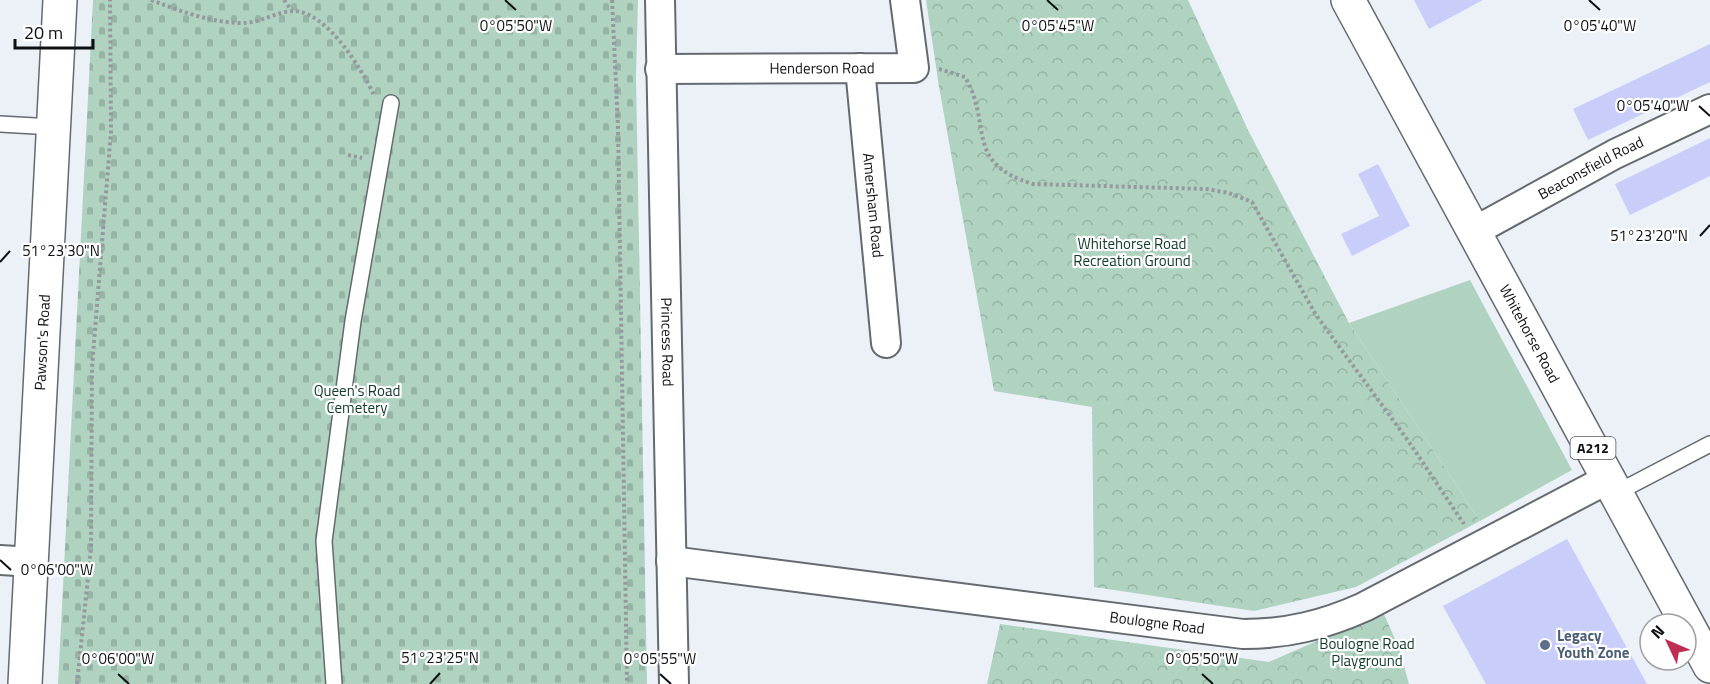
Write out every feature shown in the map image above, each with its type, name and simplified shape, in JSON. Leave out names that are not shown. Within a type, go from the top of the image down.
[{"type":"main road","name":"Pawson's Road","points":[[25,684],[60,0]]},
{"type":"main road","name":"Whitehorse Road","points":[[1348,0],[1473,232],[1614,485],[1710,666]]},
{"type":"street","name":"Princess Road","points":[[660,0],[674,684]]},
{"type":"street","points":[[905,0],[914,68]]},
{"type":"street","name":"Amersham Road","points":[[860,68],[886,343]]},
{"type":"street","name":"Henderson Road","points":[[660,69],[914,68]]},
{"type":"street","name":"Beaconsfield Road","points":[[1473,232],[1615,154],[1710,109]]},
{"type":"street","name":"Boulogne Road","points":[[671,561],[1243,634],[1276,634],[1330,622],[1479,547],[1614,485]]},
{"type":"street","points":[[0,560],[33,562]]},
{"type":"lane","points":[[334,684],[324,541],[353,321],[391,103]]},
{"type":"lane","points":[[0,124],[53,127]]},
{"type":"lane","points":[[1614,485],[1710,444]]},
{"type":"path","points":[[77,684],[91,548],[92,367],[111,131],[110,0]]},
{"type":"path","points":[[151,0],[209,20],[243,24],[292,11],[310,14],[344,48],[368,83],[387,123]]},
{"type":"path","points":[[284,0],[292,11]]},
{"type":"path","points":[[612,0],[618,127],[627,684]]},
{"type":"path","points":[[914,68],[951,70],[965,77],[973,90],[983,144],[997,166],[1011,177],[1033,184],[1207,189],[1229,192],[1252,202],[1316,315],[1409,442],[1479,547]]},
{"type":"green space","name":"Queen's Road Cemetery","points":[[93,0],[638,0],[636,77],[647,684],[58,684]]},
{"type":"green space","name":"Whitehorse Road Recreation Ground","points":[[926,0],[1188,0],[1248,130],[1349,323],[1480,521],[1356,587],[1254,611],[1094,587],[1092,407],[994,391],[939,87]]},
{"type":"green space","points":[[1470,280],[1572,470],[1480,521],[1349,323]]},
{"type":"green space","name":"Boulogne Road Playground","points":[[1383,612],[1399,648],[1409,684],[987,684],[1000,624],[1269,662]]},
{"type":"building","points":[[1414,0],[1483,0],[1429,29]]},
{"type":"building","points":[[1710,44],[1710,82],[1588,140],[1573,109]]},
{"type":"building","points":[[1710,138],[1710,176],[1630,215],[1615,184]]},
{"type":"building","points":[[1378,164],[1410,226],[1352,256],[1341,234],[1379,216],[1358,174]]},
{"type":"building","name":"Legacy Youth Zone","points":[[1567,539],[1638,668],[1638,672],[1640,672],[1647,684],[1486,684],[1443,606]]},
{"type":"place","name":"Legacy Youth Zone","points":[[1545,645]]}]
